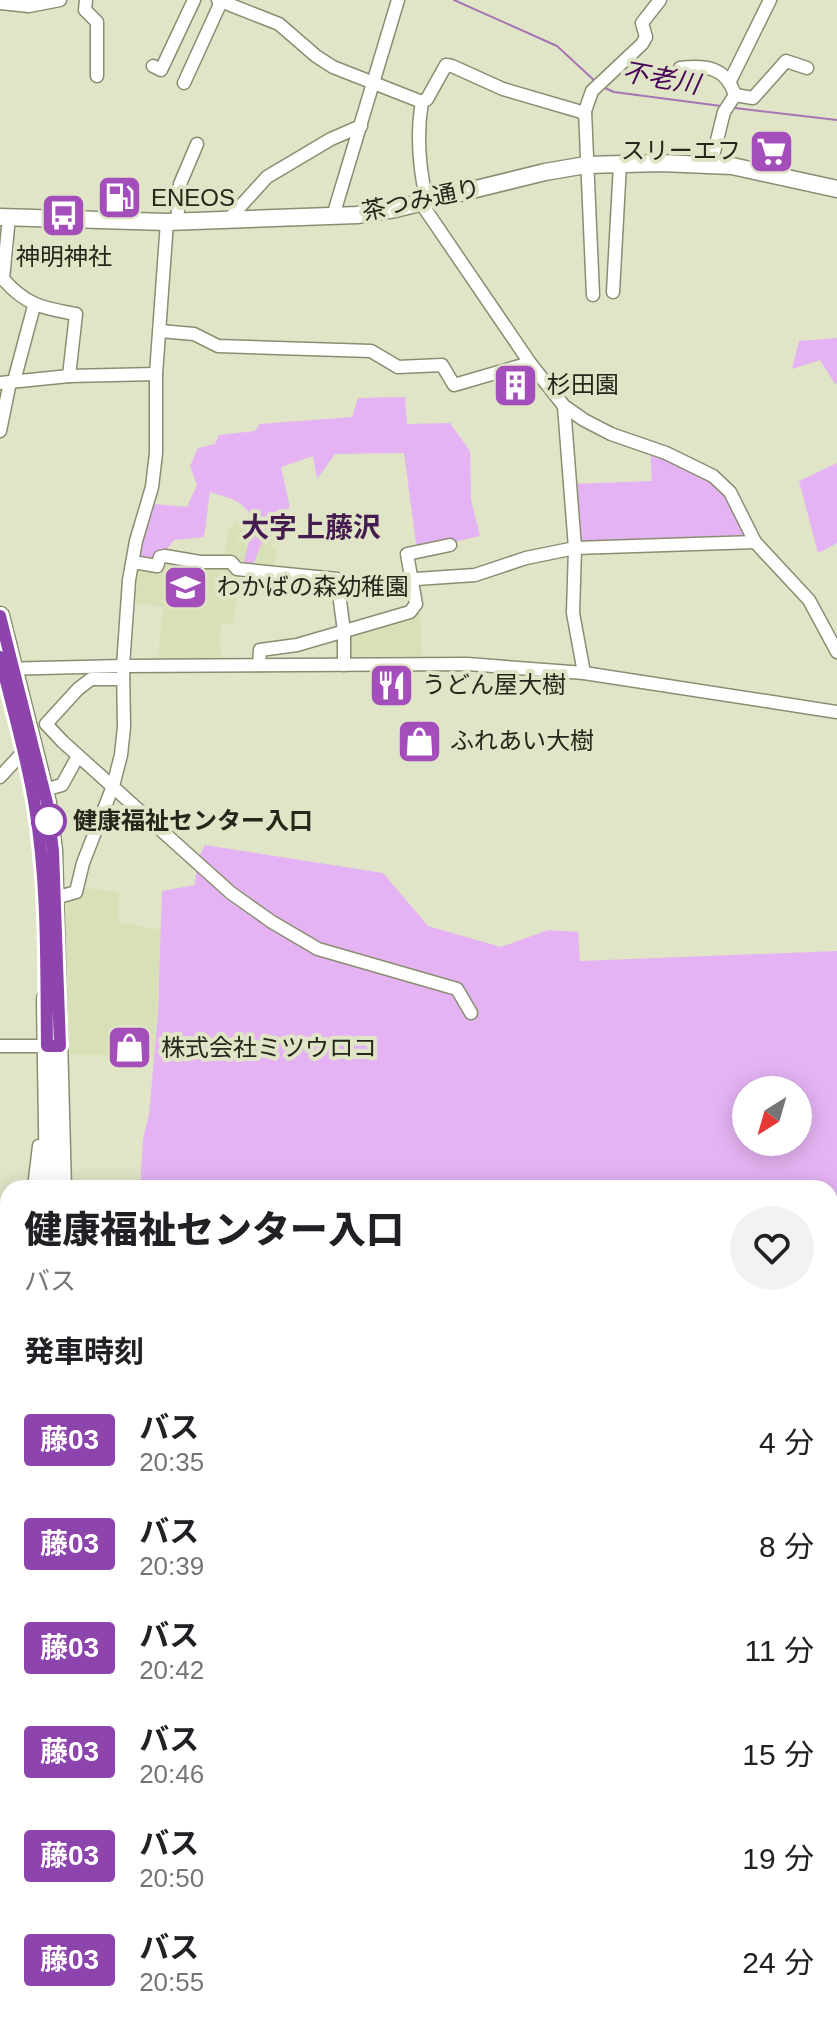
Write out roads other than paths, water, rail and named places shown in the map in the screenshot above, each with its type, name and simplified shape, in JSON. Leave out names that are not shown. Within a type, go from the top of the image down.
[{"type":"highway","points":[[0,616],[4,666],[24,751],[41,856],[62,1180]]},
{"type":"highway","points":[[4,666],[44,790],[53,851],[54,1046],[49,1180]]},
{"type":"main road","name":"茶つみ通り","points":[[5,217],[172,222],[376,213],[586,165],[711,164],[750,169],[837,189]]},
{"type":"street","points":[[0,3],[29,6],[60,0]]},
{"type":"street","points":[[86,0],[85,10],[97,22],[97,76]]},
{"type":"street","points":[[153,66],[161,70],[194,0]]},
{"type":"street","points":[[333,216],[398,0]]},
{"type":"street","points":[[593,295],[585,113],[592,91],[642,44],[646,37],[642,23],[660,0]]},
{"type":"street","points":[[711,164],[729,104],[730,81],[770,0]]},
{"type":"street","points":[[184,83],[220,1],[279,24],[325,62],[422,102]]},
{"type":"street","points":[[729,104],[753,98],[786,61],[807,68]]},
{"type":"street","points":[[585,113],[503,89],[449,65],[444,67],[427,99],[422,102],[417,128],[424,203],[530,363],[564,406],[611,434],[666,453],[713,476],[730,492],[755,542],[809,600],[837,652]]},
{"type":"street","points":[[680,68],[702,66],[715,69],[730,81]]},
{"type":"street","points":[[227,221],[267,177],[331,139],[361,126]]},
{"type":"street","points":[[55,898],[76,892],[80,886],[83,863],[113,786],[124,727],[123,672],[133,562],[154,478],[156,374],[172,222],[180,184],[197,144]]},
{"type":"street","points":[[613,292],[620,164]]},
{"type":"street","points":[[5,217],[3,279],[13,291],[34,306],[76,314],[69,376]]},
{"type":"street","points":[[0,431],[8,382],[34,306]]},
{"type":"street","points":[[160,331],[194,334],[218,346],[371,351],[398,367],[442,365],[454,385],[530,363]]},
{"type":"street","points":[[8,382],[69,376],[156,374]]},
{"type":"street","points":[[564,406],[575,548],[573,613],[584,673]]},
{"type":"street","points":[[338,594],[411,579],[475,575],[526,558],[575,548],[755,542]]},
{"type":"street","points":[[259,665],[260,650],[297,645],[410,612],[416,604],[407,554],[450,545]]},
{"type":"street","points":[[133,562],[157,566],[160,557],[165,556],[200,562],[231,562],[237,569],[337,579],[344,631],[344,665]]},
{"type":"street","points":[[4,666],[123,672],[259,665],[467,664],[584,673],[837,712]]},
{"type":"street","points":[[123,672],[91,679],[46,724],[231,893],[272,922],[318,949],[457,989],[471,1013]]},
{"type":"street","points":[[0,777],[24,751]]},
{"type":"street","points":[[44,790],[62,785],[78,756]]},
{"type":"street","points":[[0,1046],[54,1046]]},
{"type":"street","points":[[35,1180],[39,1146],[48,1145]]},
{"type":"waterway","name":"不老川","points":[[454,0],[557,46],[596,82]]},
{"type":"waterway","name":"不老川","points":[[605,88],[614,92],[721,106]]},
{"type":"waterway","name":"不老川","points":[[735,108],[837,120]]},
{"type":"place","name":"スリーエフ","points":[[772,151]]},
{"type":"place","name":"ENEOS","points":[[120,198]]},
{"type":"place","name":"神明神社","points":[[64,215]]},
{"type":"place","name":"杉田園","points":[[516,385]]},
{"type":"place","name":"わかばの森幼稚園","points":[[186,587]]},
{"type":"place","name":"うどん屋大樹","points":[[391,685]]},
{"type":"place","name":"ふれあい大樹","points":[[419,741]]},
{"type":"place","name":"健康福祉センター入口","points":[[49,821]]},
{"type":"place","name":"株式会社ミツウロコ","points":[[130,1048]]},
{"type":"district","name":"大字上藤沢","points":[[311,527]]}]
